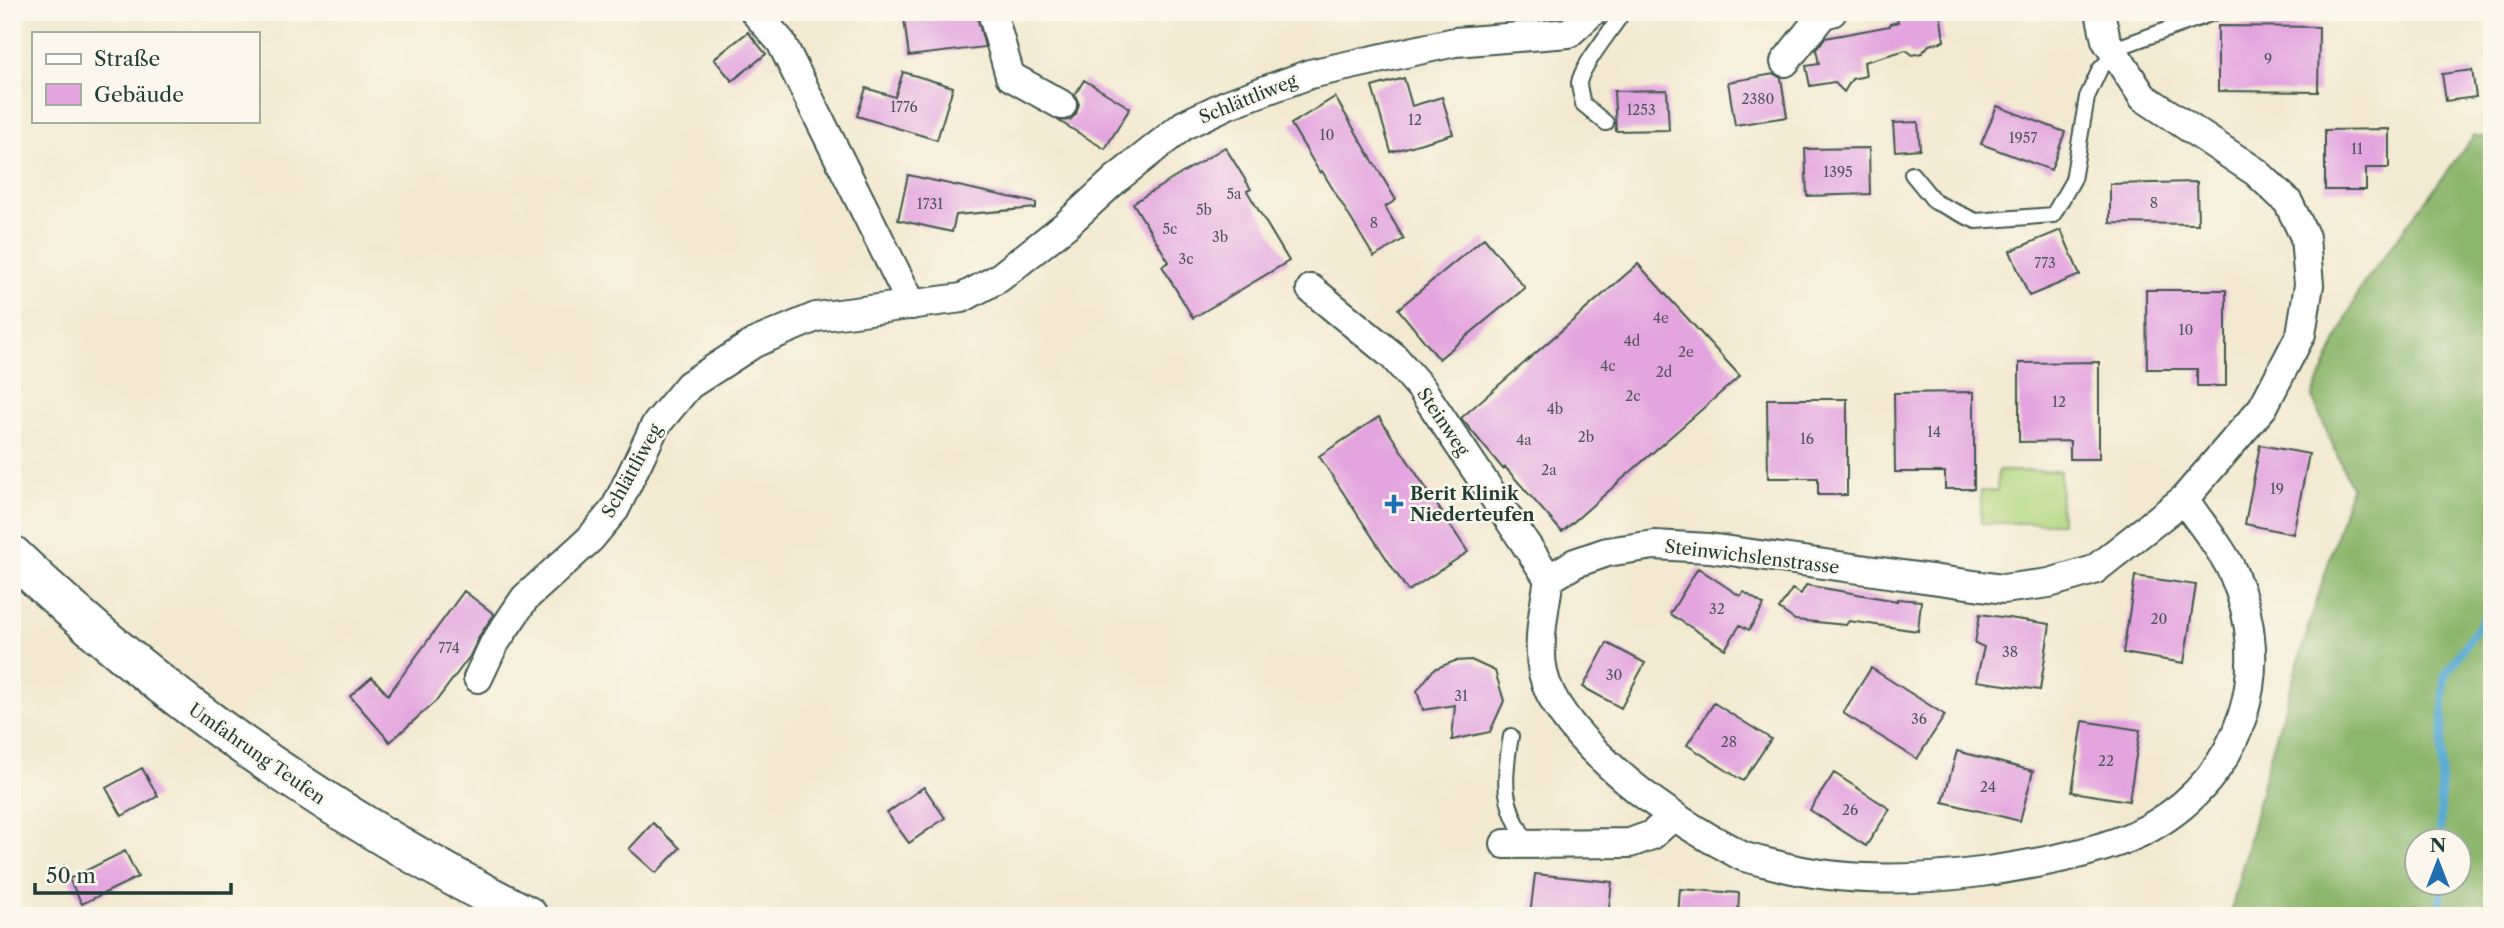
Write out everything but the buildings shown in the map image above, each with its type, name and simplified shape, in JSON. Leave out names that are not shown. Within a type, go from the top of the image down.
[{"type":"main road","name":"Umfahrung Teufen","points":[[12,555],[137,665],[300,786],[381,837],[528,916]]},
{"type":"street","points":[[755,12],[781,43],[912,305]]},
{"type":"street","points":[[992,12],[1010,76],[1062,105]]},
{"type":"street","name":"Schlättliweg","points":[[478,678],[494,644],[525,598],[590,538],[615,509],[655,426],[689,385],[754,343],[816,317],[962,298],[999,278],[1184,125],[1228,104],[1310,74],[1455,42],[1569,33],[1592,12]]},
{"type":"street","points":[[1785,62],[1823,14],[1832,12]]},
{"type":"street","name":"Steinwichslenstrasse","points":[[1549,579],[1575,563],[1607,552],[1654,545],[1709,548],[2003,589],[2049,583],[2094,569],[2184,499],[2263,407],[2301,334],[2309,285],[2305,237],[2288,202],[2256,172],[2143,97],[2113,55],[2099,12]]},
{"type":"street","name":"Steinweg","points":[[1311,289],[1393,356],[1421,388],[1549,579]]},
{"type":"street","points":[[1549,579],[1540,640],[1544,674],[1558,707],[1594,752],[1631,787],[1672,817],[1743,856],[1804,873],[1869,880],[1946,877],[2026,866],[2100,847],[2148,828],[2180,809],[2209,781],[2238,732],[2248,698],[2252,658],[2246,610],[2232,570],[2184,499]]},
{"type":"street","points":[[1517,844],[1630,843],[1652,835],[1672,817]]},
{"type":"lane","points":[[1606,123],[1583,104],[1579,82],[1587,65],[1614,29],[1623,12]]},
{"type":"lane","points":[[1912,174],[1935,202],[1976,221],[2053,215],[2073,180],[2087,97],[2099,69],[2122,46],[2216,12]]},
{"type":"lane","points":[[1511,736],[1506,762],[1506,801],[1517,844]]},
{"type":"green space","points":[[2474,135],[2492,139],[2492,916],[2230,916],[2268,763],[2351,487],[2312,397],[2359,290]]},
{"type":"green space","points":[[1998,471],[2060,471],[2061,523],[1981,523],[1981,491],[1997,491]]},
{"type":"waterway","points":[[2440,827],[2444,677],[2492,606]]},
{"type":"waterway","points":[[2441,897],[2441,916]]},
{"type":"place","name":"Berit Klinik Niederteufen","points":[[1394,504]]}]
